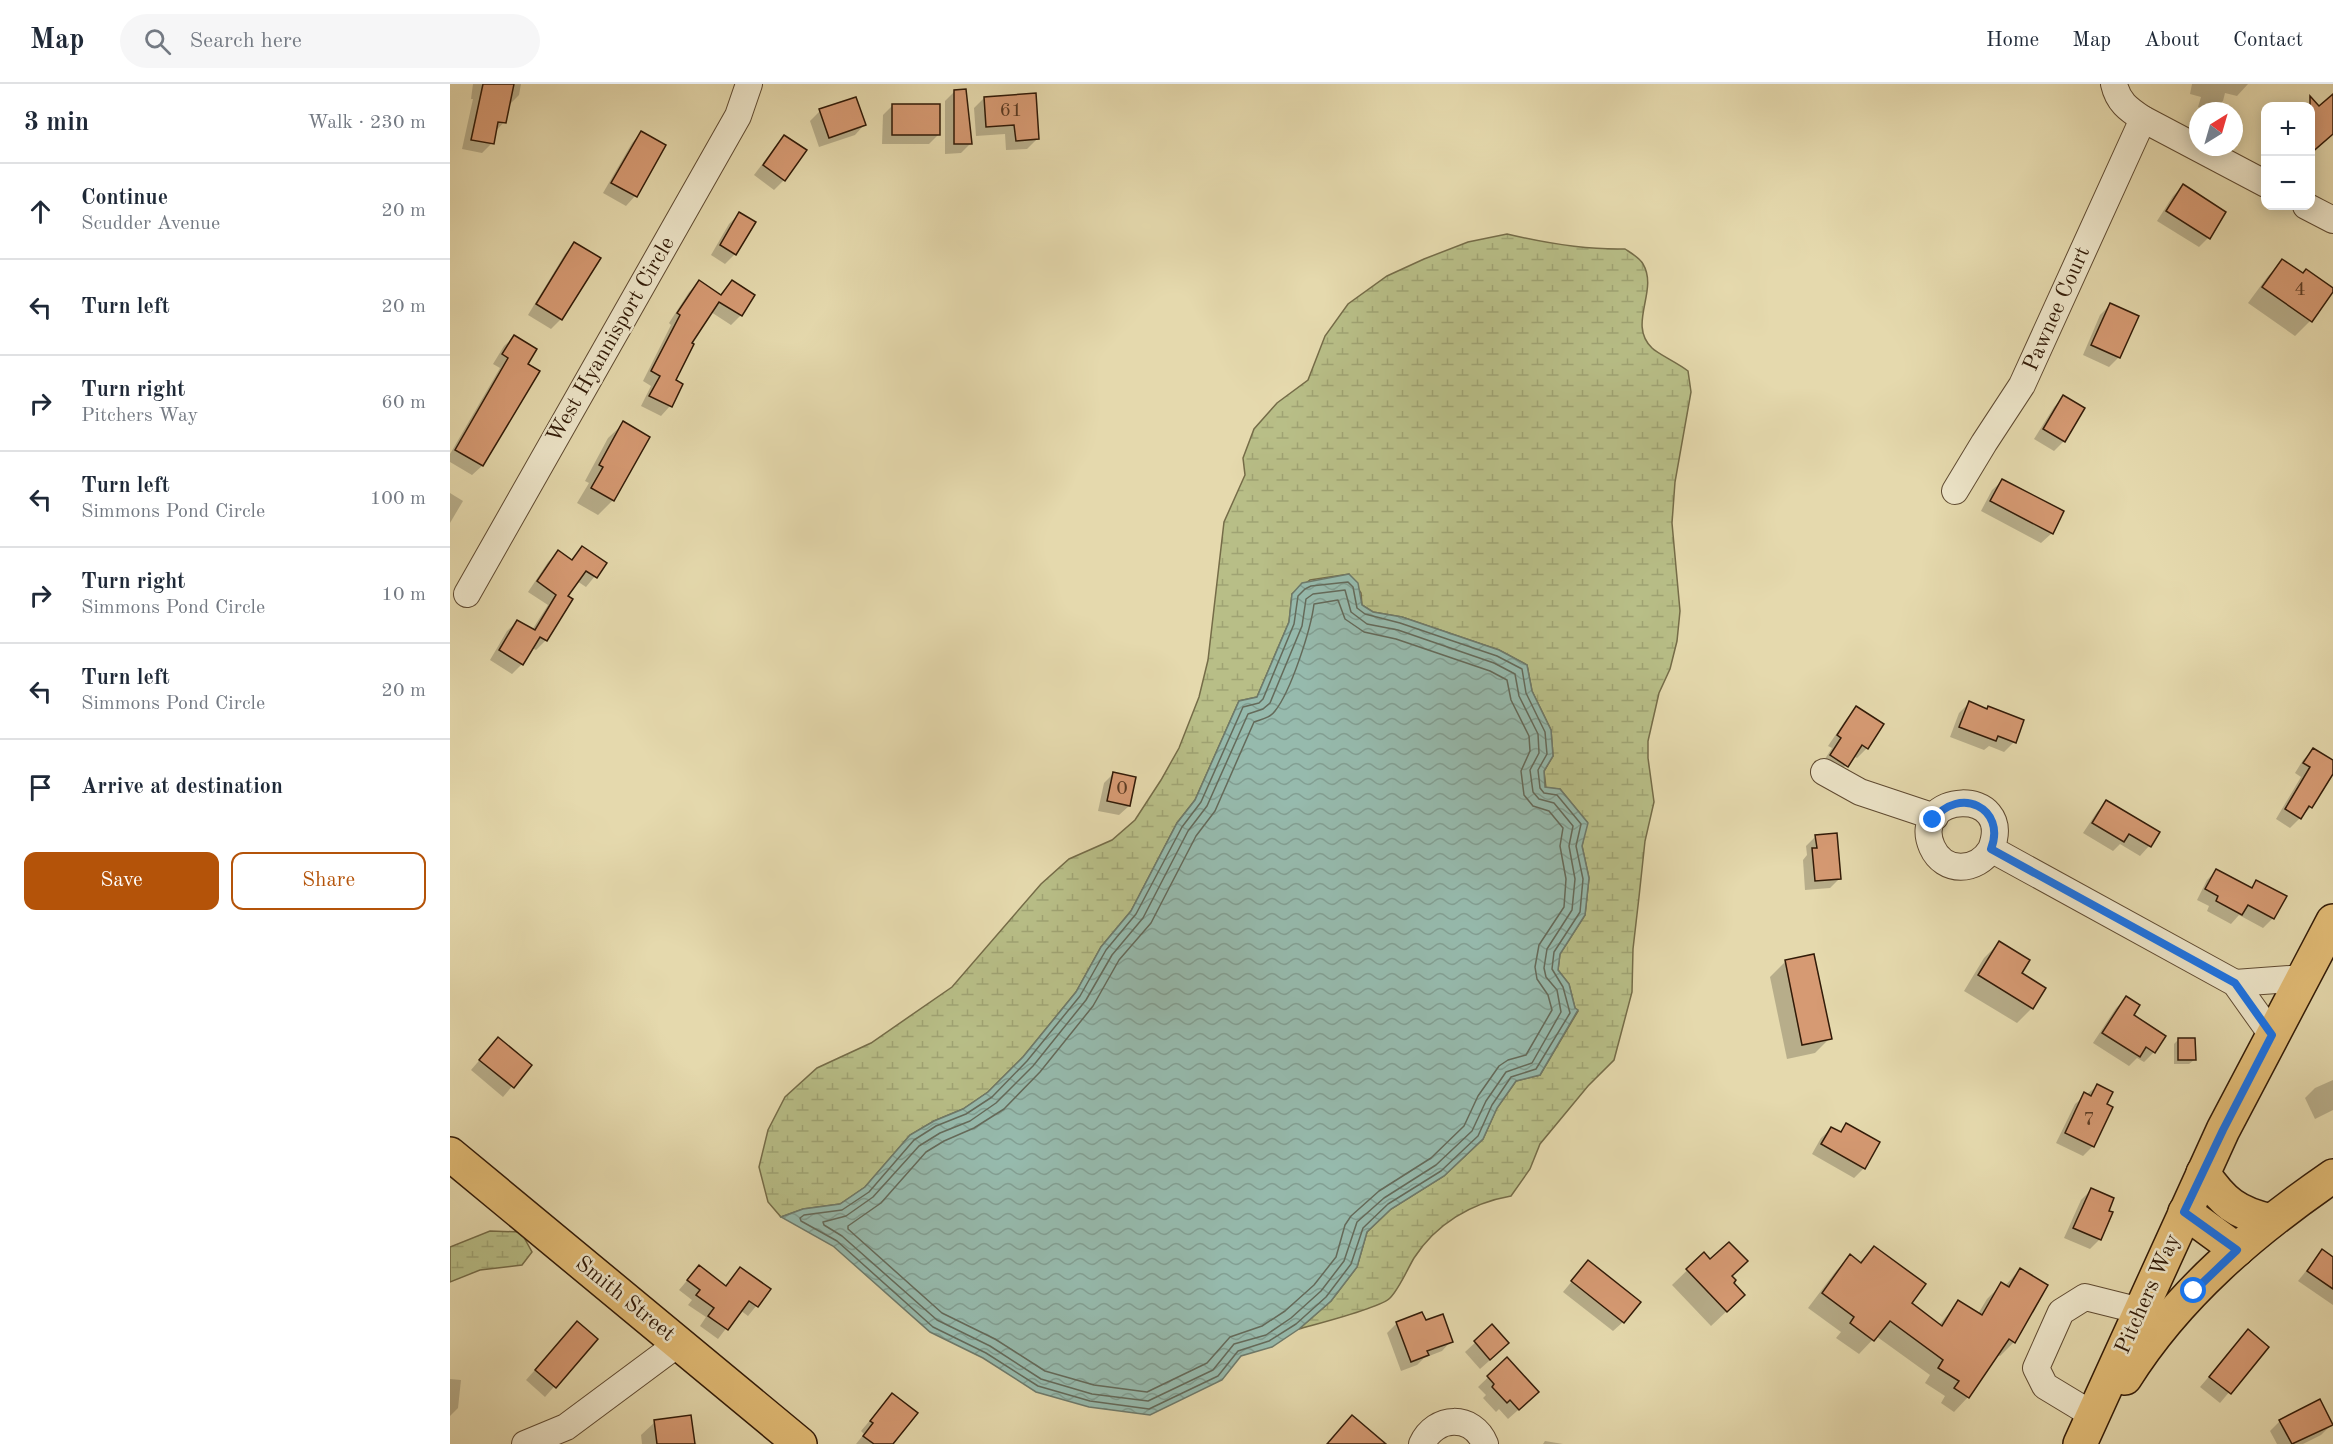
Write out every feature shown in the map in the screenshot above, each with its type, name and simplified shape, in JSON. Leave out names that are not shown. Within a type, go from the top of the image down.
[{"type":"main road","name":"Pitchers Way","points":[[2085,1435],[2184,1212],[2272,1035],[2333,921]]},
{"type":"main road","name":"Smith Street","points":[[450,1154],[800,1444]]},
{"type":"main road","points":[[2203,1173],[2214,1190],[2235,1209],[2271,1221]]},
{"type":"main road","points":[[2085,1435],[2132,1367],[2194,1291],[2271,1221],[2333,1176]]},
{"type":"main road","points":[[2184,1212],[2237,1250]]},
{"type":"street","name":"West Hyannisport Circle","points":[[466,594],[738,116],[749,84]]},
{"type":"street","points":[[2114,84],[2117,95],[2124,106],[2143,119],[2261,182]]},
{"type":"street","name":"Pawnee Court","points":[[1955,491],[2022,385],[2143,119]]},
{"type":"street","points":[[2314,210],[2333,220]]},
{"type":"street","points":[[1824,772],[1860,792],[1935,817]]},
{"type":"street","points":[[1968,802],[1980,807],[1993,823],[1995,836],[1991,849],[1982,861],[1969,867],[1947,864],[1936,854],[1930,841],[1930,826],[1942,809],[1954,803],[1968,802]]},
{"type":"street","points":[[1991,849],[2235,983],[2272,1035]]},
{"type":"street","points":[[2235,983],[2303,978]]},
{"type":"street","points":[[2085,1435],[2045,1386],[2036,1368],[2061,1312],[2085,1297],[2141,1311]]},
{"type":"street","points":[[525,1444],[566,1427],[679,1343]]},
{"type":"street","points":[[1422,1444],[1427,1435],[1437,1426],[1456,1421],[1470,1425],[1485,1444]]},
{"type":"green space","points":[[1507,234],[1566,245],[1625,249],[1638,258],[1647,274],[1648,285],[1642,318],[1645,339],[1652,348],[1688,371],[1691,392],[1675,482],[1672,523],[1680,611],[1677,641],[1670,669],[1659,693],[1648,741],[1654,802],[1645,841],[1633,949],[1632,992],[1614,1060],[1588,1086],[1540,1144],[1530,1169],[1511,1196],[1482,1204],[1444,1225],[1423,1246],[1397,1290],[1384,1302],[1362,1311],[1299,1329],[1331,1301],[1357,1267],[1367,1232],[1391,1209],[1444,1176],[1483,1139],[1497,1108],[1516,1081],[1540,1075],[1578,1011],[1575,1008],[1569,984],[1558,970],[1560,954],[1585,915],[1589,878],[1582,846],[1587,822],[1560,789],[1546,788],[1544,771],[1553,756],[1551,730],[1532,691],[1527,665],[1499,650],[1402,617],[1373,612],[1362,605],[1361,593],[1349,574],[1310,580],[1292,594],[1289,622],[1257,697],[1239,701],[1195,800],[1177,823],[1131,911],[1101,947],[1076,992],[1023,1057],[988,1092],[963,1109],[934,1121],[910,1135],[865,1187],[840,1204],[803,1209],[781,1217],[768,1202],[759,1167],[768,1130],[785,1097],[817,1068],[871,1043],[952,987],[1041,884],[1069,859],[1112,840],[1135,820],[1161,780],[1179,748],[1199,697],[1208,660],[1224,522],[1245,475],[1243,458],[1254,429],[1277,403],[1308,380],[1325,336],[1348,304],[1387,276],[1424,259],[1468,242]]},
{"type":"green space","points":[[490,1231],[521,1232],[532,1252],[522,1265],[480,1270],[450,1282],[450,1247]]},
{"type":"water","points":[[1349,574],[1358,583],[1362,605],[1373,612],[1402,617],[1499,650],[1527,665],[1532,691],[1551,730],[1553,756],[1544,771],[1545,787],[1560,789],[1588,823],[1582,846],[1589,878],[1585,915],[1560,954],[1558,970],[1569,984],[1575,1008],[1578,1010],[1540,1075],[1516,1081],[1497,1108],[1483,1139],[1444,1176],[1391,1209],[1367,1232],[1357,1267],[1331,1301],[1299,1329],[1272,1347],[1241,1356],[1222,1380],[1150,1415],[1089,1407],[1036,1392],[983,1358],[930,1332],[833,1246],[781,1217],[803,1209],[840,1204],[865,1187],[910,1135],[934,1121],[963,1109],[988,1092],[1023,1057],[1076,992],[1101,947],[1131,911],[1177,823],[1195,800],[1239,701],[1257,697],[1289,622],[1292,594],[1302,583]]},
{"type":"building","points":[[483,84],[514,84],[506,123],[498,122],[494,144],[471,140]]},
{"type":"building","points":[[966,89],[972,144],[954,144],[954,90]]},
{"type":"building","points":[[1036,93],[1039,139],[1016,141],[1014,125],[986,127],[984,97]]},
{"type":"building","points":[[2333,94],[2333,134],[2315,150],[2315,102],[2310,102],[2310,96],[2319,106]]},
{"type":"building","points":[[856,97],[866,125],[829,138],[819,109]]},
{"type":"building","points":[[892,104],[940,104],[940,135],[892,135]]},
{"type":"building","points":[[641,131],[666,145],[637,197],[611,183]]},
{"type":"building","points":[[784,135],[807,150],[785,181],[763,165]]},
{"type":"building","points":[[2183,184],[2226,212],[2210,239],[2166,211]]},
{"type":"building","points":[[739,212],[756,222],[736,255],[720,245]]},
{"type":"building","points":[[574,242],[601,258],[562,320],[536,304]]},
{"type":"building","points":[[2282,259],[2303,273],[2306,269],[2333,288],[2333,292],[2312,322],[2262,287]]},
{"type":"building","points":[[699,280],[721,295],[732,280],[755,295],[742,316],[719,302],[692,343],[694,344],[676,380],[683,384],[672,407],[649,396],[660,376],[651,371],[680,315],[677,313]]},
{"type":"building","points":[[2110,303],[2139,316],[2120,358],[2091,345]]},
{"type":"building","points":[[514,335],[537,349],[528,364],[540,371],[483,466],[455,450],[508,358],[502,354]]},
{"type":"building","points":[[2063,395],[2085,408],[2065,442],[2043,429]]},
{"type":"building","points":[[623,421],[650,437],[614,501],[591,488],[603,467],[599,465]]},
{"type":"building","points":[[2002,479],[2064,511],[2053,534],[1990,501]]},
{"type":"building","points":[[582,546],[607,563],[597,578],[586,571],[568,596],[573,599],[547,641],[540,637],[523,665],[499,650],[517,620],[535,630],[556,595],[537,581],[558,550],[572,560]]},
{"type":"building","points":[[1969,701],[2024,720],[2016,743],[1998,736],[1996,741],[1959,727]]},
{"type":"building","points":[[1856,706],[1884,724],[1868,749],[1862,745],[1848,767],[1830,755],[1841,738],[1837,735]]},
{"type":"building","points":[[2313,748],[2333,760],[2333,774],[2312,808],[2309,806],[2301,819],[2285,809],[2310,767],[2303,763]]},
{"type":"building","points":[[1113,772],[1136,777],[1130,806],[1107,801]]},
{"type":"building","points":[[2106,800],[2160,832],[2151,847],[2129,834],[2124,842],[2092,823]]},
{"type":"building","points":[[1837,833],[1841,879],[1815,881],[1812,848],[1817,848],[1815,835]]},
{"type":"building","points":[[2216,869],[2252,888],[2256,880],[2287,896],[2274,919],[2248,905],[2242,915],[2216,901],[2218,896],[2205,889]]},
{"type":"building","points":[[1999,941],[2030,960],[2022,973],[2046,988],[2033,1009],[1978,975]]},
{"type":"building","points":[[1814,954],[1832,1039],[1802,1045],[1785,960]]},
{"type":"building","points":[[2126,996],[2140,1005],[2134,1015],[2166,1036],[2155,1053],[2146,1047],[2140,1057],[2102,1033]]},
{"type":"building","points":[[498,1037],[532,1065],[514,1088],[479,1060]]},
{"type":"building","points":[[2178,1038],[2195,1038],[2196,1060],[2178,1060]]},
{"type":"building","points":[[2097,1084],[2113,1092],[2107,1104],[2113,1107],[2094,1147],[2065,1133],[2084,1092],[2091,1096]]},
{"type":"building","points":[[1846,1123],[1880,1142],[1865,1169],[1821,1144],[1831,1127],[1841,1132]]},
{"type":"building","points":[[2091,1188],[2114,1198],[2109,1211],[2113,1212],[2101,1240],[2073,1228]]},
{"type":"building","points":[[1729,1242],[1748,1261],[1732,1276],[1736,1280],[1734,1283],[1745,1295],[1727,1312],[1686,1269],[1704,1252],[1710,1259]]},
{"type":"building","points":[[1874,1246],[1926,1284],[1912,1303],[1942,1326],[1958,1300],[1982,1315],[2001,1282],[2009,1287],[2020,1268],[2048,1285],[2015,1343],[2009,1339],[1969,1398],[1954,1388],[1959,1381],[1938,1368],[1943,1360],[1890,1321],[1874,1341],[1850,1323],[1854,1317],[1822,1293],[1850,1254],[1861,1263]]},
{"type":"building","points":[[2322,1249],[2333,1257],[2333,1289],[2307,1271]]},
{"type":"building","points":[[1588,1260],[1641,1302],[1624,1323],[1571,1281]]},
{"type":"building","points":[[699,1265],[726,1286],[740,1267],[771,1289],[758,1307],[749,1301],[728,1330],[708,1316],[714,1308],[696,1295],[700,1290],[687,1280]]},
{"type":"building","points":[[1422,1312],[1426,1320],[1443,1314],[1453,1342],[1427,1351],[1429,1355],[1411,1362],[1396,1322]]},
{"type":"building","points":[[577,1321],[598,1339],[556,1388],[535,1370]]},
{"type":"building","points":[[1492,1324],[1509,1343],[1490,1360],[1474,1341]]},
{"type":"building","points":[[2248,1329],[2269,1347],[2231,1394],[2209,1377]]},
{"type":"building","points":[[1507,1357],[1539,1392],[1519,1410],[1510,1400],[1507,1403],[1492,1387],[1494,1384],[1487,1376]]},
{"type":"building","points":[[892,1393],[918,1413],[893,1444],[874,1444],[863,1436],[873,1423],[870,1421]]},
{"type":"building","points":[[2320,1399],[2333,1425],[2292,1444],[2279,1420]]},
{"type":"building","points":[[691,1415],[695,1444],[657,1444],[654,1420]]},
{"type":"building","points":[[1352,1415],[1386,1444],[1327,1444]]},
{"type":"route","points":[[1933,820],[1937,813],[1954,803],[1968,802],[1980,807],[1993,823],[1995,836],[1991,849],[2235,983],[2272,1035],[2246,1083],[2184,1212],[2237,1250],[2194,1291]]}]
